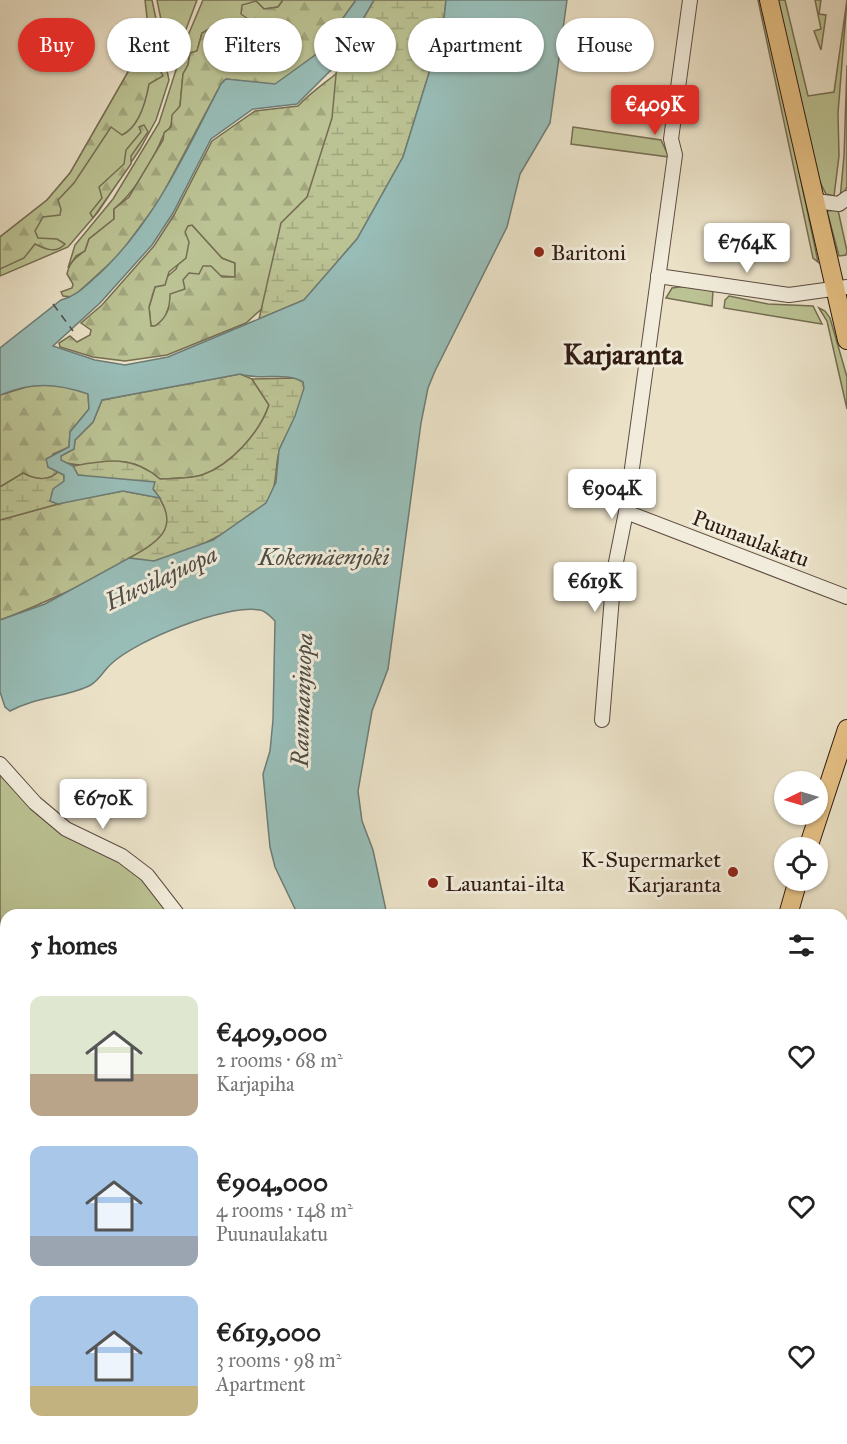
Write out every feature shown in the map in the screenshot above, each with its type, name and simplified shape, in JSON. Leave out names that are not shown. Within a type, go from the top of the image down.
[{"type":"main road","points":[[769,0],[816,201],[843,285],[847,340]]},
{"type":"main road","points":[[812,837],[845,747],[847,729]]},
{"type":"main road","points":[[790,909],[795,891]]},
{"type":"street","points":[[602,720],[614,572],[626,512],[675,155],[671,139],[690,0]]},
{"type":"street","points":[[816,201],[839,204],[847,198]]},
{"type":"street","points":[[658,276],[789,295],[843,285]]},
{"type":"street","name":"Puunaulakatu","points":[[626,512],[847,597]]},
{"type":"street","points":[[0,764],[35,802],[66,829],[122,856],[147,875],[173,909]]},
{"type":"green space","points":[[145,0],[152,0],[156,18],[147,18]]},
{"type":"green space","points":[[157,0],[197,0],[190,18],[161,18]]},
{"type":"green space","points":[[203,0],[283,0],[278,7],[264,9],[256,1],[249,18],[203,18],[203,33],[197,51],[191,53],[191,28]]},
{"type":"green space","points":[[283,0],[356,0],[343,18],[314,18],[314,56],[302,65],[302,18],[247,18],[241,14],[242,5],[256,1],[264,9],[278,7]]},
{"type":"green space","points":[[374,0],[446,0],[444,18],[408,18],[408,72],[429,72],[403,157],[357,239],[304,300],[259,319],[281,223],[307,197],[332,118],[336,72],[396,72],[396,18],[364,18]]},
{"type":"green space","points":[[758,0],[763,0],[818,262],[813,258]]},
{"type":"green space","points":[[776,0],[785,0],[808,96],[834,92],[847,0],[838,113],[839,156],[834,196],[826,194],[816,174]]},
{"type":"green space","points":[[815,0],[821,0],[819,14],[826,15],[821,50],[814,31],[821,29]]},
{"type":"green space","points":[[202,33],[203,72],[292,72],[275,85],[226,79],[221,84],[159,201],[119,255],[73,297],[63,296],[61,292],[72,288],[73,284],[67,274],[71,263],[85,251],[89,239],[114,219],[114,209],[129,197],[163,140],[164,133],[171,127],[172,115],[180,106],[183,74],[191,72],[191,53],[197,51]]},
{"type":"green space","points":[[847,65],[847,187],[840,199],[844,156]]},
{"type":"green space","points":[[128,72],[167,72],[169,80],[156,120],[140,149],[98,212],[68,247],[0,276],[0,237],[47,200],[70,173]]},
{"type":"green space","points":[[128,72],[161,72],[163,76],[149,84],[141,113],[133,126],[122,135],[111,127],[74,183],[58,200],[60,215],[43,217],[35,231],[38,238],[57,239],[65,244],[54,250],[35,244],[24,258],[0,269],[0,237],[47,200],[70,173]]},
{"type":"green space","points":[[175,72],[184,72],[180,106],[149,164],[130,193],[114,209],[114,219],[89,239],[85,251],[76,256],[68,268],[75,245],[113,199],[159,123]]},
{"type":"green space","points":[[338,72],[364,72],[274,298],[246,323],[167,355],[125,361],[93,357],[60,347],[59,343],[70,336],[77,342],[90,335],[91,330],[81,323],[102,305],[154,246],[174,215],[212,141],[255,111],[298,106]],"holes":[[[192,225],[222,258],[235,263],[235,277],[222,277],[211,266],[203,266],[199,274],[189,273],[183,280],[185,289],[170,294],[165,316],[155,326],[151,326],[149,307],[155,287],[165,285],[169,272],[186,258],[189,242],[185,232],[188,226]]]},
{"type":"green space","points":[[144,125],[148,132],[131,156],[131,164],[93,218],[90,213],[102,198],[99,187],[124,164],[126,150],[141,132],[139,127]]},
{"type":"green space","points":[[573,127],[661,140],[669,157],[571,144]]},
{"type":"green space","points":[[838,210],[847,251],[846,255],[839,256],[827,211]]},
{"type":"green space","points":[[192,225],[222,258],[235,263],[235,277],[199,274],[170,304],[164,320],[151,326],[149,307],[155,287],[176,269],[188,242],[185,232],[187,226]]},
{"type":"green space","points":[[687,286],[713,291],[712,306],[666,298],[672,288]]},
{"type":"green space","points":[[729,296],[768,304],[813,306],[822,324],[724,308],[725,300]]},
{"type":"green space","points":[[819,308],[825,311],[830,318],[847,377],[847,409],[827,321]]},
{"type":"green space","points":[[240,374],[252,379],[269,405],[259,426],[243,447],[224,464],[213,470],[192,477],[160,479],[132,463],[108,462],[85,465],[61,461],[60,456],[74,449],[75,440],[93,422],[102,400]]},
{"type":"green space","points":[[296,378],[303,382],[303,397],[281,446],[275,482],[266,503],[229,530],[179,554],[152,561],[129,558],[151,545],[165,530],[166,512],[161,501],[153,489],[78,475],[73,466],[119,461],[139,466],[160,479],[202,475],[234,456],[259,426],[265,415],[269,405],[252,379]]},
{"type":"green space","points":[[55,384],[88,393],[89,409],[70,432],[69,447],[53,454],[48,467],[58,472],[41,479],[23,473],[0,487],[0,395],[30,386]]},
{"type":"green space","points":[[58,472],[64,475],[64,481],[50,501],[58,504],[0,520],[0,487],[23,473],[41,478],[50,477]]},
{"type":"green space","points":[[123,491],[160,498],[169,521],[167,529],[158,540],[91,581],[0,620],[0,520],[73,500]]},
{"type":"green space","points":[[0,772],[30,806],[122,856],[172,909],[0,909]]},
{"type":"water","name":"Kokemäenjoki","points":[[356,0],[374,0],[364,18],[343,18]]},
{"type":"water","name":"Kokemäenjoki","points":[[446,0],[567,0],[565,18],[556,18],[557,72],[550,123],[520,174],[507,227],[435,371],[428,388],[421,423],[388,669],[372,711],[358,791],[362,821],[373,850],[386,909],[295,909],[275,867],[270,847],[263,774],[270,751],[273,720],[275,621],[266,613],[260,610],[245,610],[205,618],[182,626],[123,655],[89,686],[29,703],[10,711],[5,707],[0,692],[0,620],[45,604],[129,558],[154,561],[213,540],[266,503],[276,482],[279,450],[295,416],[304,388],[303,382],[289,377],[256,377],[240,374],[102,400],[93,422],[75,440],[74,449],[61,456],[61,460],[73,466],[78,475],[155,482],[153,489],[160,498],[123,491],[58,504],[50,501],[53,489],[64,481],[64,475],[48,467],[46,459],[69,447],[70,432],[89,409],[88,394],[55,386],[33,386],[0,395],[0,348],[61,300],[81,290],[118,254],[153,209],[168,185],[221,84],[226,79],[275,84],[292,72],[302,72],[302,65],[314,56],[314,72],[329,72],[297,104],[253,109],[211,139],[173,213],[152,245],[100,303],[53,346],[95,360],[125,365],[168,357],[304,300],[357,239],[403,157],[429,72],[544,72],[544,18],[444,18]]},
{"type":"ferry route","points":[[53,304],[73,331]]},
{"type":"place","name":"Baritoni","points":[[539,252]]},
{"type":"place","name":"K-Supermarket Karjaranta","points":[[733,872]]},
{"type":"place","name":"Lauantai-ilta","points":[[433,883]]},
{"type":"district","name":"Karjaranta","points":[[623,354]]},
{"type":"water label","name":"Huvilajuopa","points":[[161,578]]},
{"type":"water label","name":"Raumanjuopa","points":[[302,700]]}]
